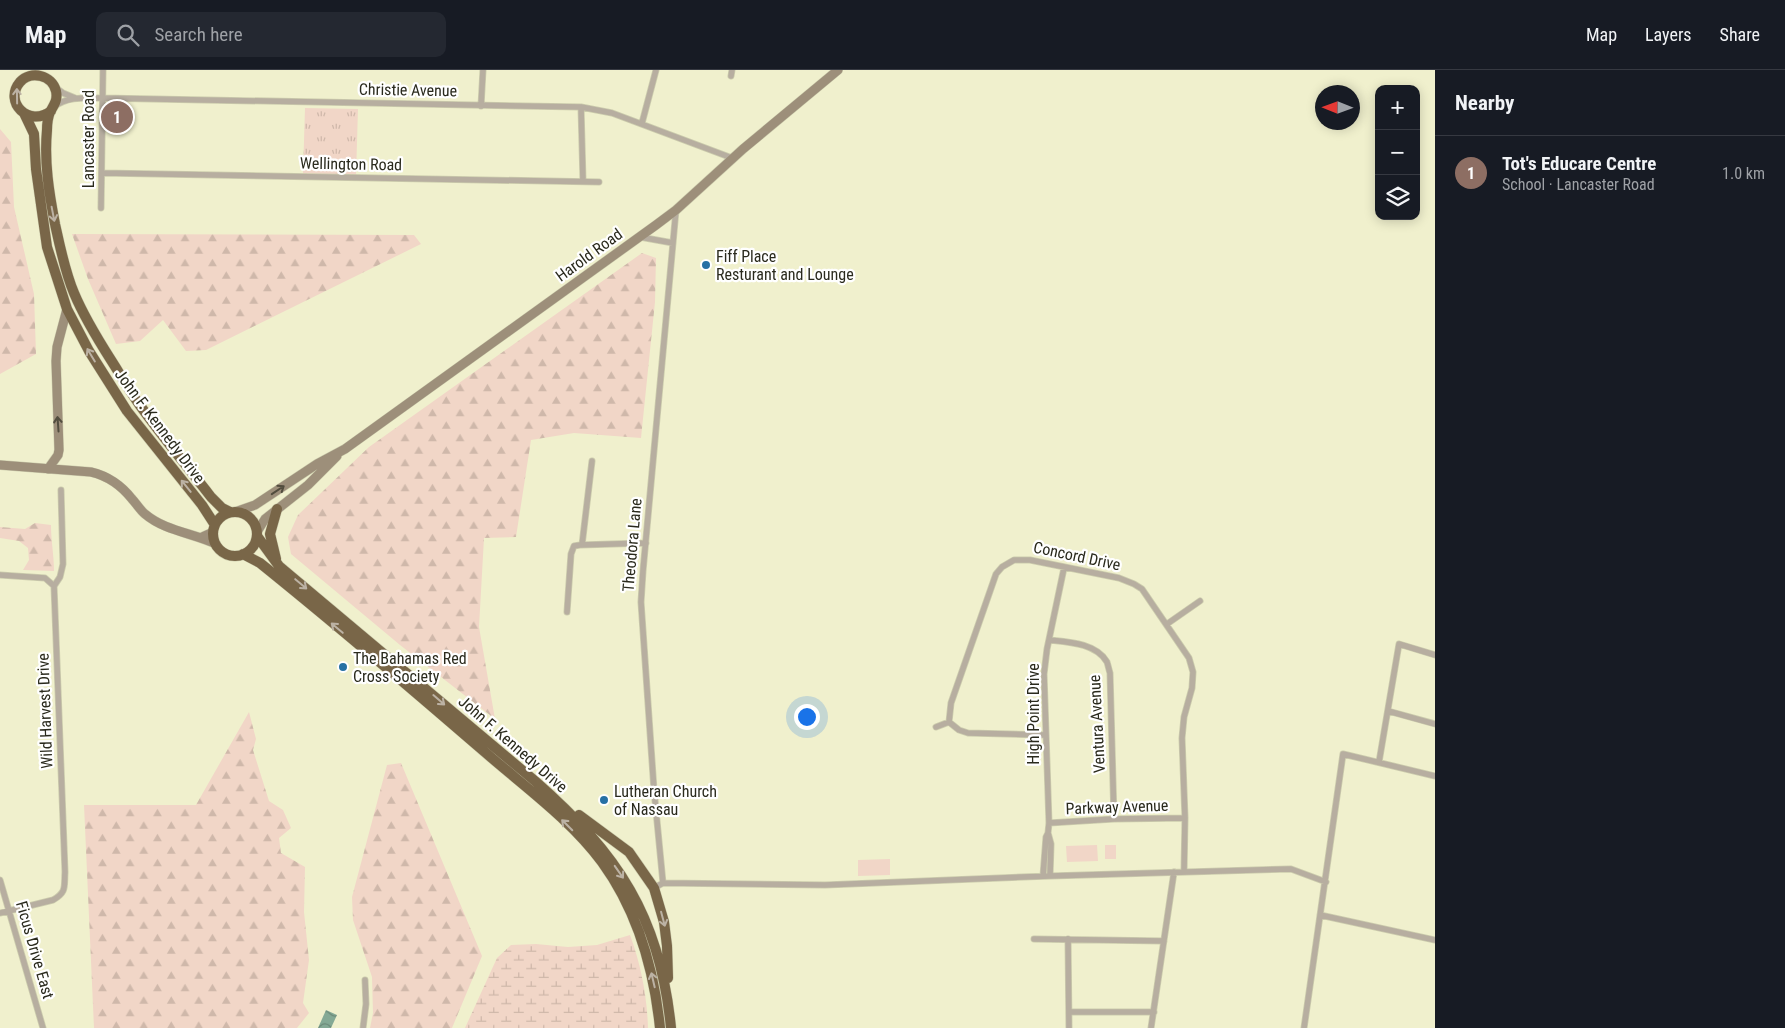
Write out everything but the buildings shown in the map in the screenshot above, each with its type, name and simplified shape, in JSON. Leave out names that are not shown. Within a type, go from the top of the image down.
[{"type":"highway","name":"John F. Kennedy Drive","points":[[51,70],[57,97],[47,132],[46,166],[60,251],[73,292],[90,326],[139,404],[211,497],[222,508],[242,513],[249,517],[255,524],[257,534],[279,566],[565,807],[607,856],[635,897],[656,945],[669,1003],[671,1028]]},
{"type":"highway","name":"John F. Kennedy Drive","points":[[53,84],[40,75],[29,74],[18,85],[15,96],[18,106],[34,134],[36,170],[47,247],[67,309],[89,351],[127,411],[202,505],[214,529],[216,544],[221,551],[229,555],[243,554],[260,563],[443,716],[560,817],[583,840],[614,882],[634,922],[644,947],[656,994],[660,1028]]},
{"type":"highway","points":[[24,114],[37,117],[43,116],[52,110]]},
{"type":"highway","points":[[276,509],[270,534],[274,555],[279,566]]},
{"type":"highway","points":[[214,529],[220,518],[232,512]]},
{"type":"highway","points":[[243,554],[253,547],[257,534]]},
{"type":"highway","points":[[565,807],[629,852],[654,888],[664,922],[667,946],[669,1003]]},
{"type":"main road","name":"Harold Road","points":[[232,512],[255,505],[317,464],[344,449],[640,237],[676,210],[732,158],[821,82],[838,70]]},
{"type":"main road","points":[[48,469],[58,455],[59,450],[56,361],[57,347],[67,309]]},
{"type":"main road","name":"Harold Road","points":[[257,534],[262,522],[308,485],[344,449]]},
{"type":"main road","points":[[0,465],[91,472],[104,475],[117,483],[145,514],[166,526],[216,544]]},
{"type":"main road","points":[[202,538],[214,529]]},
{"type":"street","name":"Lancaster Road","points":[[102,208],[103,70]]},
{"type":"street","points":[[481,106],[483,70]]},
{"type":"street","points":[[642,123],[656,70]]},
{"type":"street","name":"Christie Avenue","points":[[53,84],[63,93],[75,98]]},
{"type":"street","name":"Christie Avenue","points":[[52,110],[57,104],[75,98],[581,107],[612,113],[642,123],[732,158]]},
{"type":"street","points":[[581,107],[583,182]]},
{"type":"street","name":"Wellington Road","points":[[102,173],[599,182]]},
{"type":"street","name":"Theodora Lane","points":[[663,882],[654,790],[641,602],[676,210]]},
{"type":"street","points":[[640,237],[673,243]]},
{"type":"street","points":[[582,544],[592,460]]},
{"type":"street","points":[[0,575],[44,578],[54,586],[60,578],[62,564],[61,490]]},
{"type":"street","points":[[567,612],[571,554],[574,546],[582,544],[646,543]]},
{"type":"street","name":"Concord Drive","points":[[949,722],[951,703],[996,574],[1002,567],[1014,560],[1030,560],[1118,578],[1142,589],[1189,658],[1193,672],[1192,688],[1184,717],[1182,738],[1185,818],[1184,872]]},
{"type":"street","name":"High Point Drive","points":[[1043,876],[1049,823],[1044,674],[1064,568]]},
{"type":"street","name":"Wild Harvest Drive","points":[[9,911],[53,900],[64,892],[54,586]]},
{"type":"street","points":[[1167,624],[1200,601]]},
{"type":"street","name":"Ventura Avenue","points":[[1049,640],[1070,642],[1089,648],[1106,662],[1110,673],[1114,819]]},
{"type":"street","points":[[1379,762],[1399,644],[1435,655]]},
{"type":"street","points":[[1388,711],[1435,724]]},
{"type":"street","points":[[936,727],[949,722],[958,730],[968,733],[1045,735]]},
{"type":"street","points":[[1304,1028],[1343,754],[1435,776]]},
{"type":"street","name":"Parkway Avenue","points":[[1049,823],[1114,819],[1185,818]]},
{"type":"street","name":"High Point Drive","points":[[1048,833],[1051,844],[1050,876]]},
{"type":"street","points":[[654,888],[663,882],[825,885],[1043,876],[1291,869],[1326,882]]},
{"type":"street","points":[[1151,1028],[1174,872]]},
{"type":"street","name":"Ficus Drive East","points":[[0,880],[43,1028]]},
{"type":"street","points":[[0,913],[9,911]]},
{"type":"street","points":[[1320,915],[1435,940]]},
{"type":"street","points":[[1068,938],[1069,1028]]},
{"type":"street","points":[[1034,939],[1164,940]]},
{"type":"street","points":[[363,1028],[366,1004],[365,980]]},
{"type":"street","points":[[1069,1012],[1154,1012]]},
{"type":"green space","points":[[305,108],[358,109],[356,176],[303,174]]},
{"type":"green space","points":[[0,129],[11,142],[14,207],[34,294],[36,354],[0,374]]},
{"type":"green space","points":[[72,234],[414,235],[421,244],[206,350],[186,351],[163,320],[140,341],[116,344],[88,279]]},
{"type":"green space","points":[[642,253],[656,258],[655,302],[641,438],[574,433],[531,440],[516,537],[484,538],[479,627],[495,719],[400,645],[291,554],[288,537],[298,515],[369,447]]},
{"type":"green space","points":[[35,523],[51,525],[54,571],[23,570],[29,560],[28,548],[19,541],[0,538],[0,527],[25,529]]},
{"type":"green space","points":[[249,712],[256,739],[253,750],[269,801],[283,810],[291,828],[279,838],[281,853],[305,867],[304,912],[309,960],[303,1003],[309,1013],[297,1028],[94,1028],[84,805],[196,805]]},
{"type":"green space","points":[[401,763],[482,956],[452,1028],[370,1028],[373,1013],[372,977],[353,920],[352,897],[387,765]]},
{"type":"green space","points":[[1097,845],[1098,861],[1067,862],[1066,846]]},
{"type":"green space","points":[[1105,845],[1116,845],[1116,859],[1105,859]]},
{"type":"green space","points":[[890,859],[890,875],[858,876],[858,860]]},
{"type":"green space","points":[[630,935],[643,981],[648,1028],[465,1028],[497,958],[511,945],[536,944],[568,947],[597,945]]},
{"type":"water","points":[[326,1010],[337,1015],[331,1028],[318,1028]]},
{"type":"place","name":"Tot's Educare Centre","points":[[117,117]]},
{"type":"place","name":"Fiff Place Resturant and Lounge","points":[[706,265]]},
{"type":"place","name":"The Bahamas Red Cross Society","points":[[343,667]]},
{"type":"place","name":"Lutheran Church of Nassau","points":[[604,800]]}]
